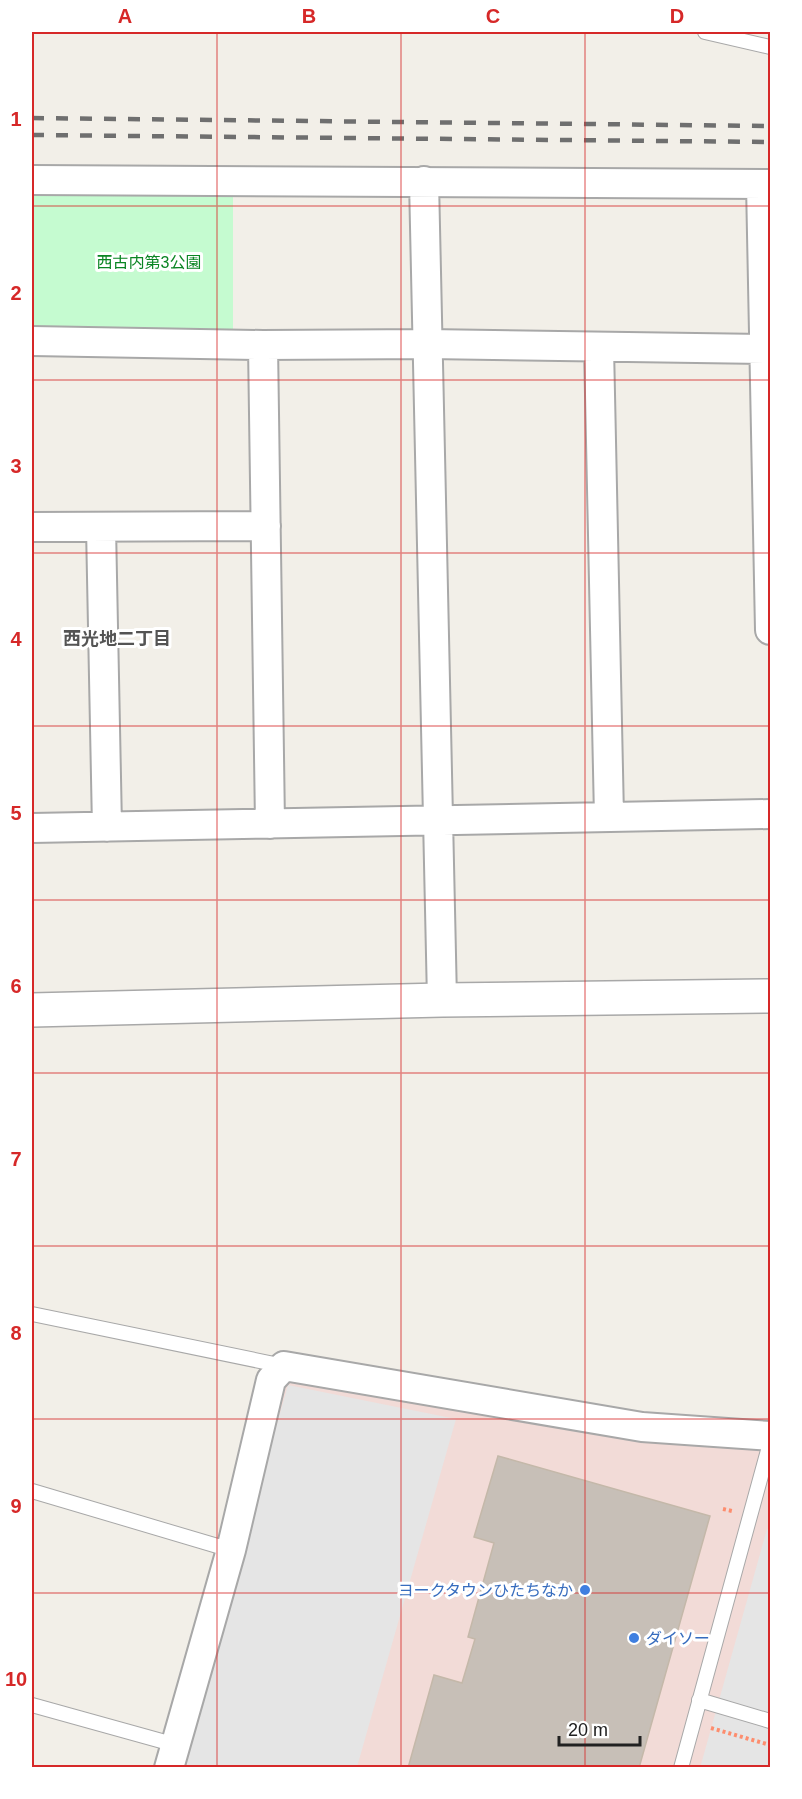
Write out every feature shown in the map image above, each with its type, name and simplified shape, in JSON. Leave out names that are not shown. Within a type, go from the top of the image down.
[{"type":"street","points":[[32,180],[766,184],[771,630]]},
{"type":"street","points":[[424,181],[442,1000]]},
{"type":"street","points":[[32,341],[767,349]]},
{"type":"street","points":[[263,345],[270,824]]},
{"type":"street","points":[[599,347],[609,817]]},
{"type":"street","points":[[32,527],[266,526]]},
{"type":"street","points":[[101,527],[107,827]]},
{"type":"street","points":[[32,828],[771,814]]},
{"type":"street","points":[[32,1010],[442,1000],[771,996]]},
{"type":"street","points":[[172,1756],[231,1550],[271,1380],[284,1366],[642,1427],[771,1436]]},
{"type":"lane","points":[[705,32],[771,47]]},
{"type":"lane","points":[[32,1314],[284,1366]]},
{"type":"lane","points":[[681,1767],[771,1443]]},
{"type":"lane","points":[[32,1491],[231,1550]]},
{"type":"lane","points":[[699,1700],[771,1721]]},
{"type":"lane","points":[[32,1705],[172,1756]]},
{"type":"path","points":[[693,1723],[771,1745]]},
{"type":"shaded area","points":[[284,1366],[770,1446],[770,1767],[174,1768]]},
{"type":"shaded area","points":[[288,1385],[456,1419],[357,1767],[179,1768]]},
{"type":"shaded area","points":[[767,1529],[770,1530],[770,1767],[700,1768]]},
{"type":"green space","name":"西古内第3公園","points":[[32,193],[233,194],[233,332],[32,327]]},
{"type":"building","name":"ヨークタウンひたちなか","points":[[498,1456],[710,1516],[639,1768],[408,1768],[434,1675],[462,1683],[475,1639],[468,1637],[494,1543],[474,1537]]},
{"type":"railway","points":[[32,118],[770,126]]},
{"type":"railway","points":[[32,135],[770,142]]},
{"type":"place","name":"ヨークタウンひたちなか","points":[[585,1590]]},
{"type":"place","name":"ダイソー","points":[[634,1638]]},
{"type":"district","name":"西光地二丁目","points":[[117,639]]}]
